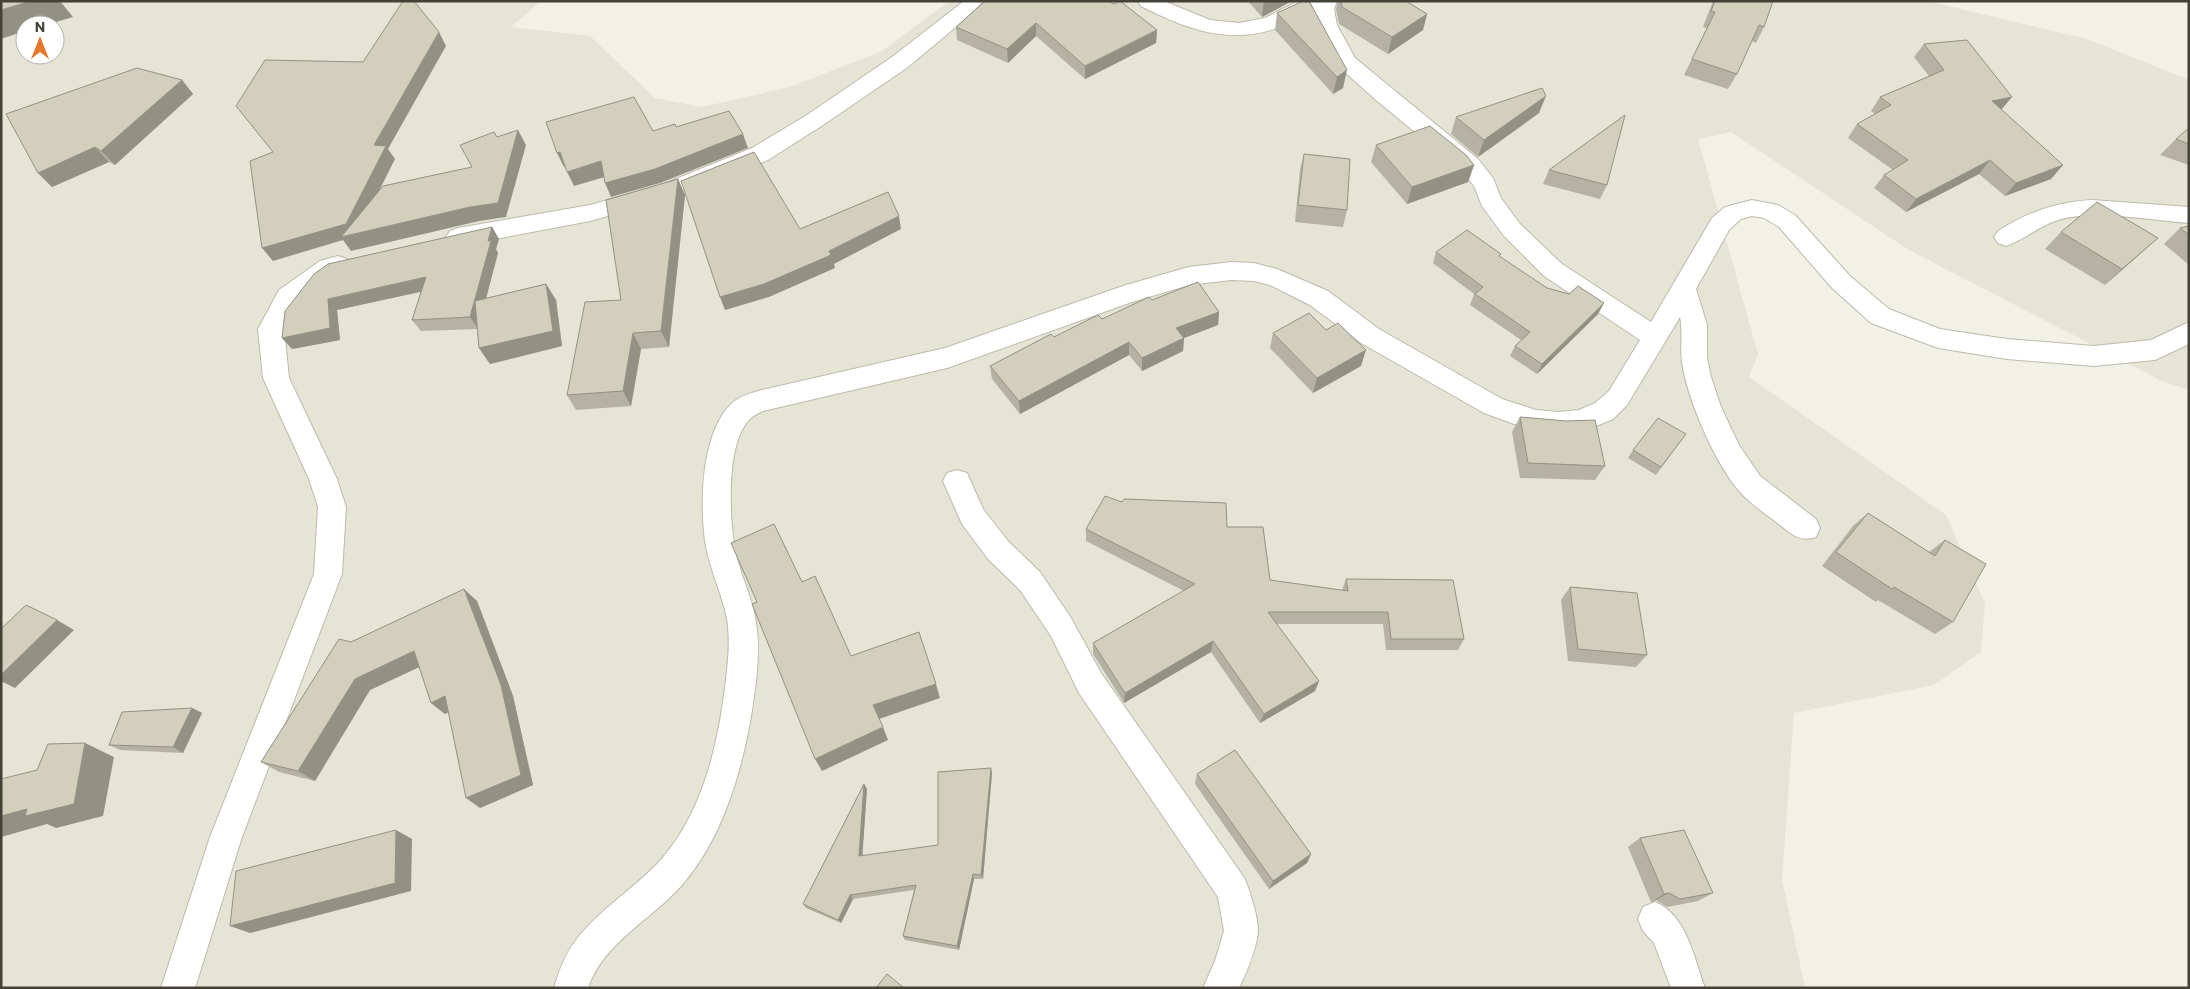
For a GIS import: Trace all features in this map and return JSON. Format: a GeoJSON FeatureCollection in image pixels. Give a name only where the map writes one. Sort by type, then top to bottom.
{"type":"FeatureCollection","features":[{"type":"Feature","properties":{"kind":"street"},"geometry":{"type":"LineString","coordinates":[[430,244],[479,232],[590,213],[668,191],[760,154],[815,120],[900,62],[977,1]]}},
{"type":"Feature","properties":{"kind":"street"},"geometry":{"type":"LineString","coordinates":[[1148,1],[1170,13],[1221,30],[1246,30],[1273,22],[1312,1]]}},
{"type":"Feature","properties":{"kind":"street"},"geometry":{"type":"LineString","coordinates":[[1327,1],[1324,9],[1327,25],[1347,62],[1384,95],[1470,165],[1485,184],[1490,200],[1512,230],[1553,270],[1655,337]]}},
{"type":"Feature","properties":{"kind":"street"},"geometry":{"type":"LineString","coordinates":[[571,988],[585,954],[670,874],[694,841],[711,805],[727,758],[743,666],[742,624],[722,555],[717,518],[718,481],[727,430],[739,412],[758,402],[947,358],[1126,294],[1189,276],[1231,271],[1254,272],[1277,278],[1319,298],[1370,336],[1493,406],[1536,421],[1560,423],[1582,421],[1604,411],[1618,398],[1684,289],[1720,224],[1733,213],[1752,208],[1770,211],[1787,221],[1840,282],[1880,316],[1938,338],[2007,349],[2094,356],[2155,350],[2189,332]]}},
{"type":"Feature","properties":{"kind":"street"},"geometry":{"type":"LineString","coordinates":[[2006,237],[2026,224],[2060,211],[2097,209],[2189,215]]}},
{"type":"Feature","properties":{"kind":"street"},"geometry":{"type":"LineString","coordinates":[[178,988],[226,837],[328,574],[332,507],[323,479],[276,378],[271,329],[288,297],[329,267],[360,259]]}},
{"type":"Feature","properties":{"kind":"street"},"geometry":{"type":"LineString","coordinates":[[1684,289],[1691,310],[1695,336],[1694,362],[1720,434],[1744,477],[1763,496],[1806,528]]}},
{"type":"Feature","properties":{"kind":"street"},"geometry":{"type":"LineString","coordinates":[[957,481],[972,516],[998,550],[1030,581],[1061,627],[1090,683],[1233,891],[1241,931],[1231,967],[1220,988]]}},
{"type":"Feature","properties":{"kind":"street"},"geometry":{"type":"LineString","coordinates":[[1655,919],[1667,932],[1688,988]]}},
{"type":"Feature","properties":{"kind":"shaded area"},"geometry":{"type":"Polygon","coordinates":[[[1,1],[541,1],[511,27],[590,36],[655,98],[702,107],[790,87],[882,51],[949,1],[1927,1],[2087,39],[2189,80],[2189,390],[2162,381],[1909,250],[1731,132],[1698,139],[1758,354],[1749,377],[1946,515],[1985,603],[1981,652],[1934,685],[1794,713],[1782,879],[1805,988],[1,988],[1,1]]]}},
{"type":"Feature","properties":{"kind":"building"},"geometry":{"type":"Polygon","coordinates":[[[1,1],[31,1],[1,10],[1,1]]]}},
{"type":"Feature","properties":{"kind":"building"},"geometry":{"type":"Polygon","coordinates":[[[403,1],[414,1],[439,32],[374,145],[386,146],[346,224],[262,248],[250,161],[273,152],[236,106],[265,60],[363,62],[403,1]]]}},
{"type":"Feature","properties":{"kind":"building"},"geometry":{"type":"Polygon","coordinates":[[[985,1],[1108,1],[1114,4],[1120,1],[1157,30],[1085,66],[1036,23],[1007,49],[956,27],[985,1]]]}},
{"type":"Feature","properties":{"kind":"building"},"geometry":{"type":"Polygon","coordinates":[[[1303,1],[1309,1],[1347,70],[1337,77],[1277,13],[1303,1]]]}},
{"type":"Feature","properties":{"kind":"building"},"geometry":{"type":"Polygon","coordinates":[[[1341,1],[1406,1],[1427,14],[1392,37],[1342,7],[1341,1]]]}},
{"type":"Feature","properties":{"kind":"building"},"geometry":{"type":"Polygon","coordinates":[[[1715,1],[1773,1],[1764,27],[1759,25],[1737,74],[1692,59],[1715,12],[1711,11],[1715,1]]]}},
{"type":"Feature","properties":{"kind":"building"},"geometry":{"type":"Polygon","coordinates":[[[1967,40],[2012,97],[1992,101],[2063,165],[2016,183],[1990,160],[1916,199],[1884,175],[1908,160],[1857,124],[1891,105],[1880,97],[1944,70],[1924,44],[1967,40]]]}},
{"type":"Feature","properties":{"kind":"building"},"geometry":{"type":"Polygon","coordinates":[[[137,68],[182,80],[101,151],[95,147],[38,173],[6,114],[137,68]]]}},
{"type":"Feature","properties":{"kind":"building"},"geometry":{"type":"Polygon","coordinates":[[[1542,88],[1546,96],[1484,140],[1456,117],[1542,88]]]}},
{"type":"Feature","properties":{"kind":"building"},"geometry":{"type":"Polygon","coordinates":[[[634,97],[653,131],[675,124],[676,127],[729,111],[743,134],[655,169],[605,183],[601,161],[567,172],[560,152],[557,153],[546,122],[634,97]]]}},
{"type":"Feature","properties":{"kind":"building"},"geometry":{"type":"Polygon","coordinates":[[[1625,115],[1607,185],[1549,170],[1625,115]]]}},
{"type":"Feature","properties":{"kind":"building"},"geometry":{"type":"Polygon","coordinates":[[[1430,126],[1466,155],[1474,165],[1412,187],[1376,145],[1430,126]]]}},
{"type":"Feature","properties":{"kind":"building"},"geometry":{"type":"Polygon","coordinates":[[[2189,128],[2189,144],[2176,139],[2189,128]]]}},
{"type":"Feature","properties":{"kind":"building"},"geometry":{"type":"Polygon","coordinates":[[[518,130],[498,203],[470,207],[341,237],[383,186],[472,167],[460,145],[494,132],[497,137],[518,130]]]}},
{"type":"Feature","properties":{"kind":"building"},"geometry":{"type":"Polygon","coordinates":[[[754,152],[800,229],[888,192],[899,216],[829,251],[831,255],[764,284],[720,297],[681,181],[754,152]]]}},
{"type":"Feature","properties":{"kind":"building"},"geometry":{"type":"Polygon","coordinates":[[[1304,154],[1350,159],[1347,210],[1298,205],[1304,154]]]}},
{"type":"Feature","properties":{"kind":"building"},"geometry":{"type":"Polygon","coordinates":[[[678,179],[661,331],[633,333],[623,391],[567,395],[585,302],[621,300],[606,200],[678,179]]]}},
{"type":"Feature","properties":{"kind":"building"},"geometry":{"type":"Polygon","coordinates":[[[2097,202],[2158,238],[2122,269],[2061,232],[2097,202]]]}},
{"type":"Feature","properties":{"kind":"building"},"geometry":{"type":"Polygon","coordinates":[[[2189,226],[2189,235],[2180,228],[2189,226]]]}},
{"type":"Feature","properties":{"kind":"building"},"geometry":{"type":"Polygon","coordinates":[[[492,227],[488,241],[491,241],[470,317],[412,320],[426,277],[328,299],[330,328],[282,338],[285,311],[314,274],[328,264],[492,227]]]}},
{"type":"Feature","properties":{"kind":"building"},"geometry":{"type":"Polygon","coordinates":[[[1467,230],[1501,254],[1499,256],[1547,288],[1569,294],[1578,286],[1604,303],[1542,364],[1515,346],[1530,332],[1475,294],[1483,287],[1436,252],[1467,230]]]}},
{"type":"Feature","properties":{"kind":"building"},"geometry":{"type":"Polygon","coordinates":[[[1198,282],[1219,312],[1176,328],[1184,338],[1142,358],[1129,342],[1019,401],[990,366],[1051,334],[1054,337],[1098,315],[1102,319],[1149,297],[1152,300],[1198,282]]]}},
{"type":"Feature","properties":{"kind":"building"},"geometry":{"type":"Polygon","coordinates":[[[546,284],[553,331],[479,348],[475,301],[546,284]]]}},
{"type":"Feature","properties":{"kind":"building"},"geometry":{"type":"Polygon","coordinates":[[[1309,313],[1326,330],[1338,323],[1366,350],[1317,378],[1273,333],[1309,313]]]}},
{"type":"Feature","properties":{"kind":"building"},"geometry":{"type":"Polygon","coordinates":[[[1520,417],[1567,421],[1595,420],[1605,466],[1528,463],[1520,417]]]}},
{"type":"Feature","properties":{"kind":"building"},"geometry":{"type":"Polygon","coordinates":[[[1658,418],[1686,434],[1661,467],[1633,450],[1658,418]]]}},
{"type":"Feature","properties":{"kind":"building"},"geometry":{"type":"Polygon","coordinates":[[[1105,496],[1122,502],[1124,499],[1226,503],[1227,527],[1263,527],[1270,580],[1348,591],[1346,579],[1453,580],[1464,639],[1391,639],[1388,612],[1268,612],[1319,681],[1264,714],[1213,641],[1125,693],[1093,643],[1195,584],[1086,529],[1105,496]]]}},
{"type":"Feature","properties":{"kind":"building"},"geometry":{"type":"Polygon","coordinates":[[[1868,513],[1935,556],[1945,540],[1986,564],[1953,622],[1894,587],[1892,589],[1836,552],[1868,513]]]}},
{"type":"Feature","properties":{"kind":"building"},"geometry":{"type":"Polygon","coordinates":[[[774,524],[802,582],[815,576],[851,656],[919,632],[936,684],[873,705],[883,727],[815,759],[752,604],[757,602],[731,543],[774,524]]]}},
{"type":"Feature","properties":{"kind":"building"},"geometry":{"type":"Polygon","coordinates":[[[1570,587],[1637,593],[1647,655],[1578,649],[1570,587]]]}},
{"type":"Feature","properties":{"kind":"building"},"geometry":{"type":"Polygon","coordinates":[[[464,589],[501,685],[521,775],[466,798],[445,696],[431,703],[414,651],[355,679],[298,771],[261,762],[339,639],[351,642],[464,589]]]}},
{"type":"Feature","properties":{"kind":"building"},"geometry":{"type":"Polygon","coordinates":[[[26,605],[57,620],[1,675],[1,629],[26,605]]]}},
{"type":"Feature","properties":{"kind":"building"},"geometry":{"type":"Polygon","coordinates":[[[192,708],[173,747],[109,745],[122,712],[192,708]]]}},
{"type":"Feature","properties":{"kind":"building"},"geometry":{"type":"Polygon","coordinates":[[[85,743],[74,804],[25,816],[27,809],[1,816],[1,779],[37,770],[48,744],[85,743]]]}},
{"type":"Feature","properties":{"kind":"building"},"geometry":{"type":"Polygon","coordinates":[[[1235,750],[1311,854],[1273,881],[1197,774],[1235,750]]]}},
{"type":"Feature","properties":{"kind":"building"},"geometry":{"type":"Polygon","coordinates":[[[991,768],[981,875],[973,874],[957,946],[903,936],[916,885],[850,895],[838,920],[803,904],[864,784],[859,856],[938,845],[938,772],[991,768]]]}},
{"type":"Feature","properties":{"kind":"building"},"geometry":{"type":"Polygon","coordinates":[[[396,830],[395,883],[230,926],[236,871],[396,830]]]}},
{"type":"Feature","properties":{"kind":"building"},"geometry":{"type":"Polygon","coordinates":[[[1684,830],[1713,893],[1680,899],[1669,893],[1664,894],[1640,838],[1684,830]]]}},
{"type":"Feature","properties":{"kind":"building"},"geometry":{"type":"Polygon","coordinates":[[[887,974],[904,988],[876,988],[887,974]]]}}]}
